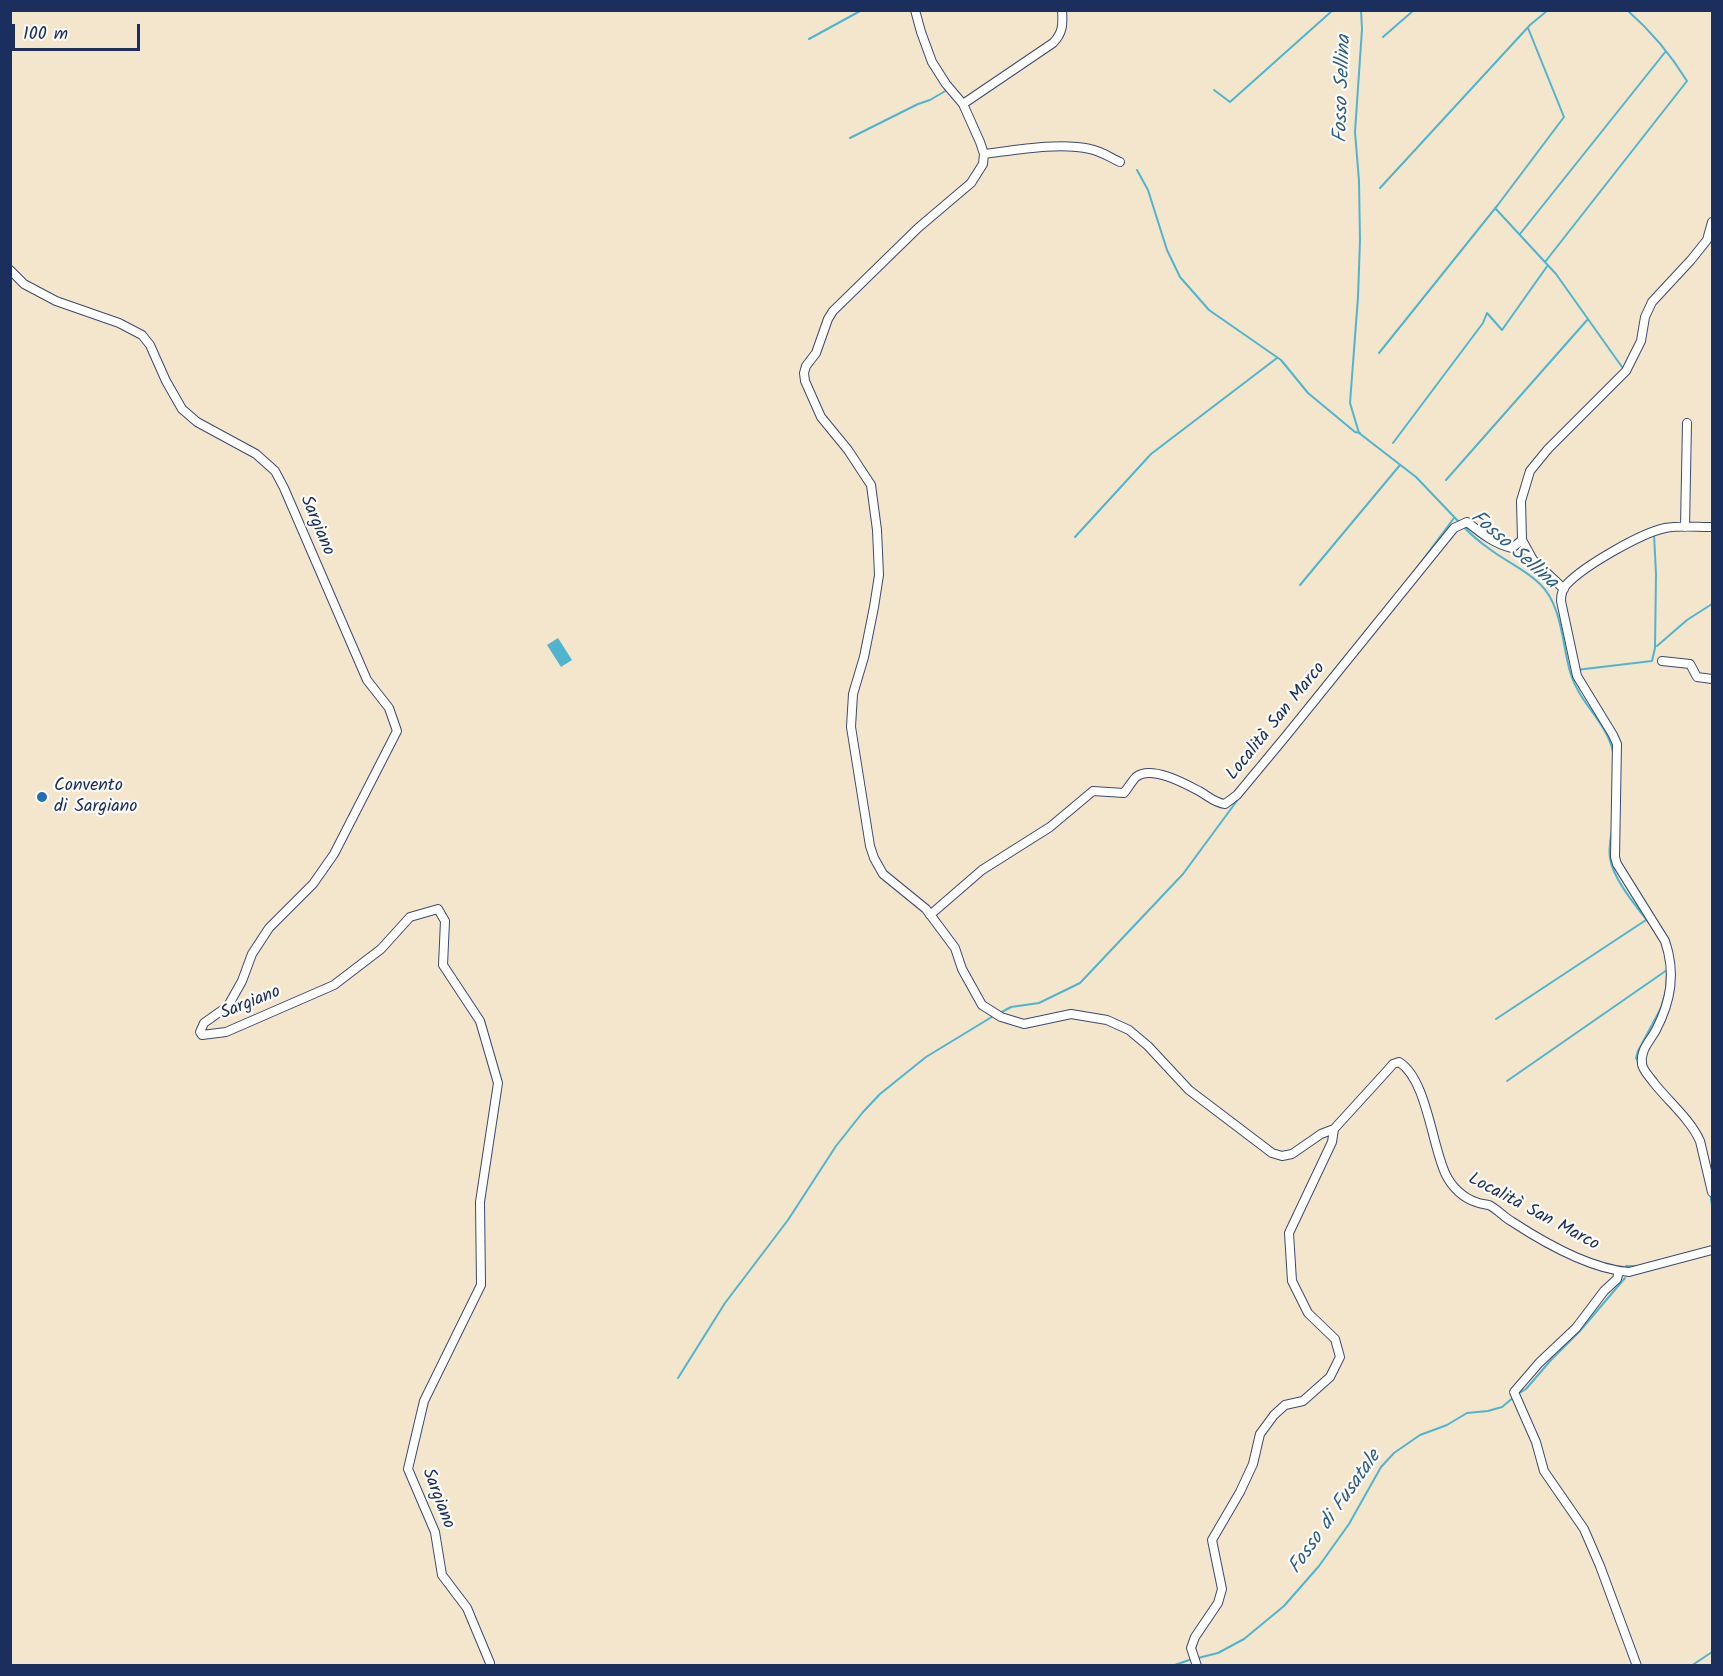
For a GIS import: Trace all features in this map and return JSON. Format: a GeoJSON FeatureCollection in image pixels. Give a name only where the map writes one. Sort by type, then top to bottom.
{"type":"FeatureCollection","features":[{"type":"Feature","properties":{"kind":"street"},"geometry":{"type":"LineString","coordinates":[[915,10],[932,62],[946,84],[963,104],[984,154],[983,164],[971,183],[918,228],[833,311],[804,373],[807,389],[821,417],[848,450],[871,485],[877,530],[879,575],[864,657],[853,694],[851,727],[870,846],[883,874],[930,915]]}},
{"type":"Feature","properties":{"kind":"street"},"geometry":{"type":"LineString","coordinates":[[963,104],[1053,44],[1059,38],[1062,30],[1062,10]]}},
{"type":"Feature","properties":{"kind":"street"},"geometry":{"type":"LineString","coordinates":[[984,154],[1027,148],[1077,146],[1093,149],[1120,162]]}},
{"type":"Feature","properties":{"kind":"street"},"geometry":{"type":"LineString","coordinates":[[1564,589],[1533,561],[1522,540],[1521,501],[1530,471],[1548,449],[1626,371],[1641,341],[1645,317],[1652,302],[1707,240],[1713,222]]}},
{"type":"Feature","properties":{"kind":"street","name":"Sargiano"},"geometry":{"type":"LineString","coordinates":[[10,270],[24,284],[56,301],[119,323],[142,336],[150,345],[182,409],[197,422],[256,454],[275,471],[367,680],[389,708],[397,732],[334,854],[313,884],[269,928],[252,954],[242,981],[228,1006],[204,1023],[200,1032],[202,1035],[226,1032],[334,985],[381,949],[410,916],[438,909],[445,921],[443,965],[480,1021],[498,1083],[480,1202],[481,1285],[424,1401],[408,1468],[435,1532],[442,1575],[467,1608],[490,1665]]}},
{"type":"Feature","properties":{"kind":"street"},"geometry":{"type":"LineString","coordinates":[[1685,527],[1687,423]]}},
{"type":"Feature","properties":{"kind":"street","name":"Località San Marco"},"geometry":{"type":"LineString","coordinates":[[1522,540],[1512,548],[1491,540],[1467,522],[1454,528],[1237,795],[1225,804],[1218,803],[1197,790],[1151,772],[1137,777],[1124,793],[1093,791],[1050,827],[982,870],[930,915],[955,948],[962,969],[982,1005],[1001,1017],[1024,1024],[1071,1014],[1107,1020],[1129,1030],[1148,1046],[1189,1090],[1272,1153],[1282,1156],[1292,1154],[1321,1134],[1334,1129],[1393,1064],[1399,1062],[1406,1066],[1417,1085],[1445,1175],[1457,1191],[1474,1202],[1490,1205],[1511,1221],[1575,1257],[1620,1271],[1629,1272],[1713,1250]]}},
{"type":"Feature","properties":{"kind":"street"},"geometry":{"type":"LineString","coordinates":[[1713,527],[1672,527],[1648,534],[1593,563],[1567,584],[1561,601],[1577,676],[1617,744],[1615,857],[1617,864],[1665,941],[1669,954],[1671,993],[1656,1030],[1645,1048],[1642,1062],[1647,1074],[1697,1134],[1713,1192]]}},
{"type":"Feature","properties":{"kind":"street"},"geometry":{"type":"LineString","coordinates":[[1662,661],[1690,664],[1697,677],[1713,679]]}},
{"type":"Feature","properties":{"kind":"street"},"geometry":{"type":"LineString","coordinates":[[1197,1665],[1191,1648],[1195,1637],[1218,1603],[1221,1589],[1212,1540],[1240,1492],[1252,1464],[1260,1434],[1274,1415],[1285,1405],[1303,1401],[1330,1377],[1341,1357],[1335,1339],[1308,1313],[1292,1281],[1289,1233],[1332,1142],[1334,1129]]}},
{"type":"Feature","properties":{"kind":"street"},"geometry":{"type":"LineString","coordinates":[[1620,1271],[1617,1279],[1604,1291],[1575,1328],[1539,1363],[1515,1396],[1536,1442],[1545,1471],[1584,1529],[1637,1665]]}},
{"type":"Feature","properties":{"kind":"water"},"geometry":{"type":"Polygon","coordinates":[[[558,638],[572,660],[561,667],[547,645],[558,638]]]}},
{"type":"Feature","properties":{"kind":"waterway"},"geometry":{"type":"LineString","coordinates":[[809,39],[862,10]]}},
{"type":"Feature","properties":{"kind":"waterway"},"geometry":{"type":"LineString","coordinates":[[1214,90],[1230,102],[1333,10]]}},
{"type":"Feature","properties":{"kind":"waterway","name":"Fosso Sellina"},"geometry":{"type":"LineString","coordinates":[[1361,10],[1362,29],[1355,132],[1360,240],[1350,403],[1359,433],[1416,477],[1459,522]]}},
{"type":"Feature","properties":{"kind":"waterway"},"geometry":{"type":"LineString","coordinates":[[1383,37],[1414,10]]}},
{"type":"Feature","properties":{"kind":"waterway"},"geometry":{"type":"LineString","coordinates":[[1380,188],[1530,25],[1548,10]]}},
{"type":"Feature","properties":{"kind":"waterway"},"geometry":{"type":"LineString","coordinates":[[1545,262],[1687,81],[1660,44],[1627,10]]}},
{"type":"Feature","properties":{"kind":"waterway"},"geometry":{"type":"LineString","coordinates":[[1379,353],[1497,206],[1564,117],[1528,28]]}},
{"type":"Feature","properties":{"kind":"waterway"},"geometry":{"type":"LineString","coordinates":[[1520,234],[1666,51]]}},
{"type":"Feature","properties":{"kind":"waterway"},"geometry":{"type":"LineString","coordinates":[[850,138],[947,90]]}},
{"type":"Feature","properties":{"kind":"waterway"},"geometry":{"type":"LineString","coordinates":[[1137,170],[1148,190],[1167,250],[1180,277],[1209,310],[1281,360],[1308,393],[1355,432],[1360,433]]}},
{"type":"Feature","properties":{"kind":"waterway"},"geometry":{"type":"LineString","coordinates":[[1495,208],[1556,274],[1622,367]]}},
{"type":"Feature","properties":{"kind":"waterway"},"geometry":{"type":"LineString","coordinates":[[1393,443],[1483,323],[1487,313],[1502,330],[1548,265]]}},
{"type":"Feature","properties":{"kind":"waterway"},"geometry":{"type":"LineString","coordinates":[[1446,480],[1588,319]]}},
{"type":"Feature","properties":{"kind":"waterway"},"geometry":{"type":"LineString","coordinates":[[1075,537],[1151,454],[1277,358]]}},
{"type":"Feature","properties":{"kind":"waterway"},"geometry":{"type":"LineString","coordinates":[[1300,585],[1400,465]]}},
{"type":"Feature","properties":{"kind":"waterway"},"geometry":{"type":"LineString","coordinates":[[1413,573],[1454,518]]}},
{"type":"Feature","properties":{"kind":"waterway","name":"Fosso Sellina"},"geometry":{"type":"LineString","coordinates":[[1463,526],[1487,547],[1535,579],[1548,593],[1558,615],[1568,664],[1575,685],[1605,732],[1613,752]]}},
{"type":"Feature","properties":{"kind":"waterway"},"geometry":{"type":"LineString","coordinates":[[1576,670],[1652,661],[1655,648],[1654,534]]}},
{"type":"Feature","properties":{"kind":"waterway"},"geometry":{"type":"LineString","coordinates":[[1657,646],[1687,620],[1712,604]]}},
{"type":"Feature","properties":{"kind":"waterway"},"geometry":{"type":"LineString","coordinates":[[1307,704],[1375,620]]}},
{"type":"Feature","properties":{"kind":"waterway"},"geometry":{"type":"LineString","coordinates":[[1000,1013],[1011,1007],[1039,1003],[1080,983],[1183,874],[1239,798]]}},
{"type":"Feature","properties":{"kind":"waterway","name":"Fosso Sellina"},"geometry":{"type":"LineString","coordinates":[[1612,829],[1609,851],[1612,866],[1626,892],[1649,923]]}},
{"type":"Feature","properties":{"kind":"waterway"},"geometry":{"type":"LineString","coordinates":[[1496,1019],[1646,920]]}},
{"type":"Feature","properties":{"kind":"waterway"},"geometry":{"type":"LineString","coordinates":[[1507,1081],[1667,970]]}},
{"type":"Feature","properties":{"kind":"waterway","name":"Fosso Sellina"},"geometry":{"type":"LineString","coordinates":[[1639,1063],[1636,1058],[1638,1051],[1661,1008],[1666,990],[1667,971]]}},
{"type":"Feature","properties":{"kind":"waterway"},"geometry":{"type":"LineString","coordinates":[[678,1378],[725,1303],[788,1220],[836,1146],[863,1112],[880,1094],[926,1057],[995,1015]]}},
{"type":"Feature","properties":{"kind":"waterway","name":"Fosso Sellina"},"geometry":{"type":"LineString","coordinates":[[1710,1193],[1712,1205]]}},
{"type":"Feature","properties":{"kind":"waterway","name":"Fosso di Fusatale"},"geometry":{"type":"LineString","coordinates":[[1626,1266],[1641,1266]]}},
{"type":"Feature","properties":{"kind":"waterway","name":"Fosso di Fusatale"},"geometry":{"type":"LineString","coordinates":[[1518,1394],[1526,1389],[1579,1332],[1625,1278]]}},
{"type":"Feature","properties":{"kind":"waterway","name":"Fosso di Fusatale"},"geometry":{"type":"LineString","coordinates":[[1198,1658],[1218,1653],[1244,1639],[1284,1606],[1319,1566],[1349,1524],[1381,1467],[1394,1453],[1420,1435],[1447,1425],[1467,1413],[1502,1407],[1514,1397]]}},
{"type":"Feature","properties":{"kind":"waterway"},"geometry":{"type":"LineString","coordinates":[[1691,1666],[1712,1652]]}},
{"type":"Feature","properties":{"kind":"waterway","name":"Fosso di Fusatale"},"geometry":{"type":"LineString","coordinates":[[1172,1666],[1192,1659]]}},
{"type":"Feature","properties":{"kind":"place","name":"Convento di Sargiano"},"geometry":{"type":"Point","coordinates":[42,797]}}]}
